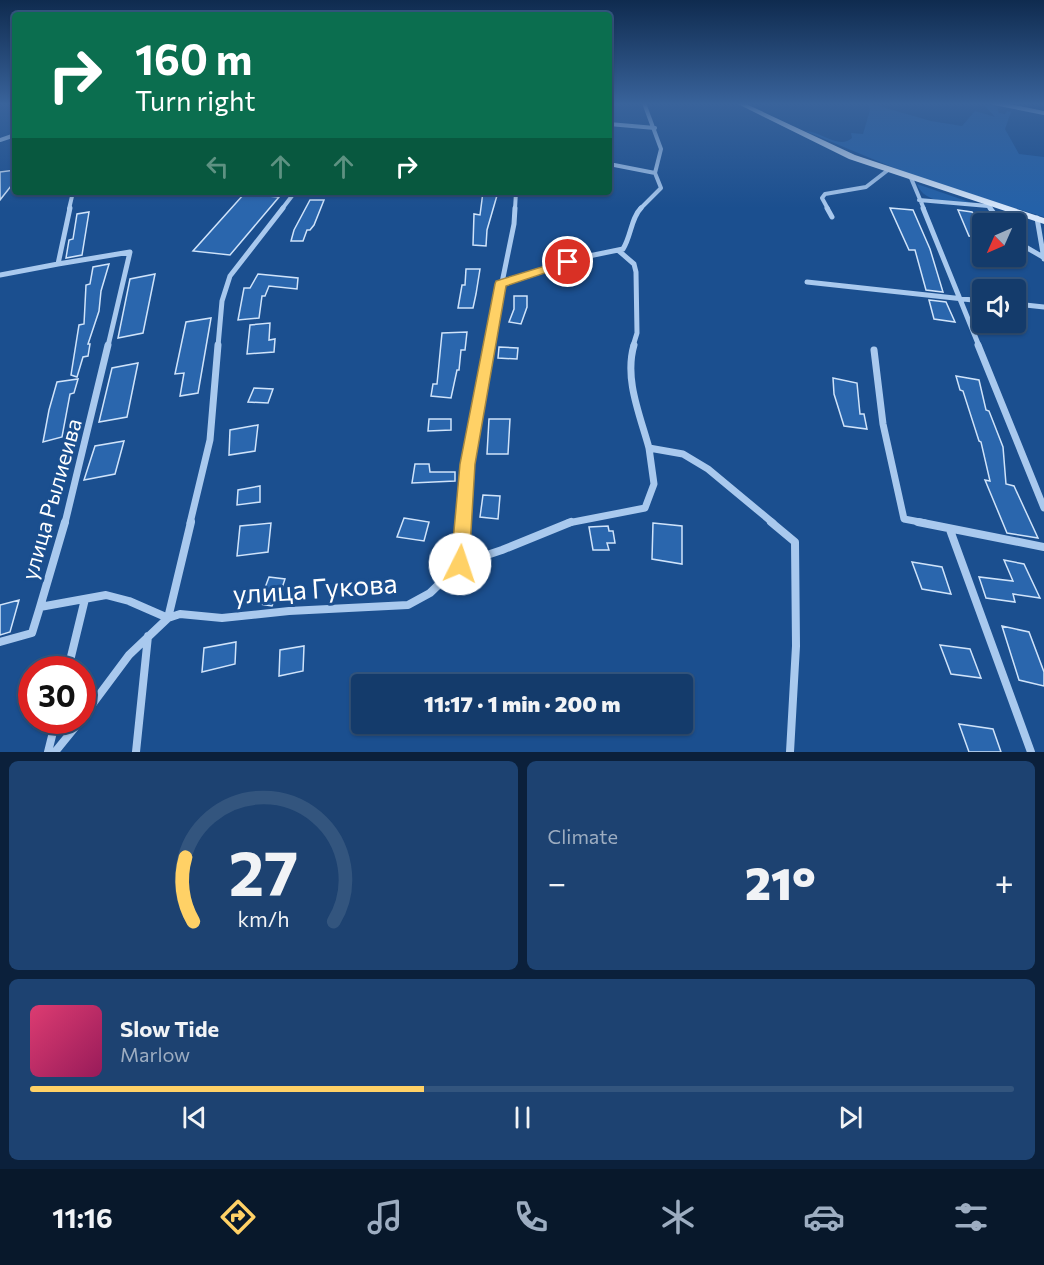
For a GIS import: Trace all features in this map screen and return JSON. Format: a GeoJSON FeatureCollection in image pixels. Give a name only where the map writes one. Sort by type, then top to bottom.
{"type":"FeatureCollection","features":[{"type":"Feature","properties":{"kind":"main road"},"geometry":{"type":"LineString","coordinates":[[812,138],[852,157],[888,170],[1040,220]]}},
{"type":"Feature","properties":{"kind":"street"},"geometry":{"type":"LineString","coordinates":[[501,284],[589,256],[623,249],[630,238],[636,212],[661,188],[655,173],[661,149],[658,138]]}},
{"type":"Feature","properties":{"kind":"street"},"geometry":{"type":"LineString","coordinates":[[612,165],[655,173]]}},
{"type":"Feature","properties":{"kind":"street"},"geometry":{"type":"LineString","coordinates":[[832,217],[822,198],[825,194],[865,189],[880,179],[888,170]]}},
{"type":"Feature","properties":{"kind":"street"},"geometry":{"type":"LineString","coordinates":[[911,178],[1044,508]]}},
{"type":"Feature","properties":{"kind":"street"},"geometry":{"type":"LineString","coordinates":[[0,275],[58,264],[72,195]]}},
{"type":"Feature","properties":{"kind":"street"},"geometry":{"type":"LineString","coordinates":[[96,700],[129,655],[168,618],[210,440],[222,301],[230,276],[293,195]]}},
{"type":"Feature","properties":{"kind":"street"},"geometry":{"type":"LineString","coordinates":[[516,195],[514,224],[468,464],[460,564],[573,522],[645,508],[654,484],[649,448],[630,375],[630,358],[637,333],[636,272],[634,264],[619,251]]}},
{"type":"Feature","properties":{"kind":"street"},"geometry":{"type":"LineString","coordinates":[[919,200],[987,204],[994,213]]}},
{"type":"Feature","properties":{"kind":"street"},"geometry":{"type":"LineString","coordinates":[[1040,220],[1043,258]]}},
{"type":"Feature","properties":{"kind":"street"},"geometry":{"type":"LineString","coordinates":[[1026,247],[1043,258]]}},
{"type":"Feature","properties":{"kind":"street","name":"улица Рылиеива"},"geometry":{"type":"LineString","coordinates":[[58,264],[130,252],[76,484],[40,607],[106,595],[168,618]]}},
{"type":"Feature","properties":{"kind":"street"},"geometry":{"type":"LineString","coordinates":[[807,282],[972,300]]}},
{"type":"Feature","properties":{"kind":"street"},"geometry":{"type":"LineString","coordinates":[[1026,305],[1044,307]]}},
{"type":"Feature","properties":{"kind":"street"},"geometry":{"type":"LineString","coordinates":[[874,350],[883,424],[904,519],[1044,547]]}},
{"type":"Feature","properties":{"kind":"street"},"geometry":{"type":"LineString","coordinates":[[649,448],[683,454],[692,459],[795,542],[796,646],[789,752]]}},
{"type":"Feature","properties":{"kind":"street"},"geometry":{"type":"LineString","coordinates":[[950,530],[1031,752]]}},
{"type":"Feature","properties":{"kind":"street","name":"улица Гукова"},"geometry":{"type":"LineString","coordinates":[[168,618],[180,614],[222,618],[289,611],[408,605],[430,593],[460,564]]}},
{"type":"Feature","properties":{"kind":"street"},"geometry":{"type":"LineString","coordinates":[[71,656],[85,599]]}},
{"type":"Feature","properties":{"kind":"street"},"geometry":{"type":"LineString","coordinates":[[0,642],[32,633],[40,607]]}},
{"type":"Feature","properties":{"kind":"street"},"geometry":{"type":"LineString","coordinates":[[136,752],[148,635]]}},
{"type":"Feature","properties":{"kind":"street"},"geometry":{"type":"LineString","coordinates":[[48,752],[52,734]]}},
{"type":"Feature","properties":{"kind":"street"},"geometry":{"type":"LineString","coordinates":[[55,752],[70,734]]}},
{"type":"Feature","properties":{"kind":"shaded area"},"geometry":{"type":"Polygon","coordinates":[[[822,138],[847,141],[852,138],[1010,138],[1019,154],[1044,157],[1044,217],[916,177],[822,138]]]}},
{"type":"Feature","properties":{"kind":"shaded area"},"geometry":{"type":"Polygon","coordinates":[[[917,184],[972,203],[933,199],[926,196],[917,184]]]}},
{"type":"Feature","properties":{"kind":"building"},"geometry":{"type":"Polygon","coordinates":[[[12,170],[12,185],[0,200],[0,172],[12,170]]]}},
{"type":"Feature","properties":{"kind":"building"},"geometry":{"type":"Polygon","coordinates":[[[243,195],[279,197],[230,255],[193,251],[243,195]]]}},
{"type":"Feature","properties":{"kind":"building"},"geometry":{"type":"Polygon","coordinates":[[[483,195],[497,195],[487,230],[486,246],[473,245],[474,214],[480,215],[483,195]]]}},
{"type":"Feature","properties":{"kind":"building"},"geometry":{"type":"Polygon","coordinates":[[[310,200],[324,200],[314,225],[307,230],[303,241],[291,241],[294,230],[310,200]]]}},
{"type":"Feature","properties":{"kind":"building"},"geometry":{"type":"Polygon","coordinates":[[[890,208],[913,210],[930,249],[943,292],[926,290],[915,250],[909,250],[890,208]]]}},
{"type":"Feature","properties":{"kind":"building"},"geometry":{"type":"Polygon","coordinates":[[[958,210],[973,213],[972,236],[969,236],[958,210]]]}},
{"type":"Feature","properties":{"kind":"building"},"geometry":{"type":"Polygon","coordinates":[[[89,212],[82,255],[66,258],[69,240],[73,239],[77,214],[89,212]]]}},
{"type":"Feature","properties":{"kind":"building"},"geometry":{"type":"Polygon","coordinates":[[[109,264],[101,291],[99,311],[88,344],[90,344],[88,356],[83,357],[77,377],[71,375],[79,325],[84,324],[86,285],[90,284],[93,267],[109,264]]]}},
{"type":"Feature","properties":{"kind":"building"},"geometry":{"type":"Polygon","coordinates":[[[466,269],[480,269],[476,294],[473,308],[458,308],[462,285],[465,285],[466,269]]]}},
{"type":"Feature","properties":{"kind":"building"},"geometry":{"type":"Polygon","coordinates":[[[155,274],[143,333],[118,338],[130,279],[155,274]]]}},
{"type":"Feature","properties":{"kind":"building"},"geometry":{"type":"Polygon","coordinates":[[[258,274],[298,278],[297,289],[269,286],[265,296],[262,296],[259,318],[238,320],[244,288],[250,288],[258,274]]]}},
{"type":"Feature","properties":{"kind":"building"},"geometry":{"type":"Polygon","coordinates":[[[514,296],[527,296],[527,307],[521,324],[509,322],[514,309],[514,296]]]}},
{"type":"Feature","properties":{"kind":"building"},"geometry":{"type":"Polygon","coordinates":[[[929,300],[946,302],[955,322],[934,319],[929,300]]]}},
{"type":"Feature","properties":{"kind":"building"},"geometry":{"type":"Polygon","coordinates":[[[211,318],[198,393],[180,396],[184,373],[175,374],[186,322],[211,318]]]}},
{"type":"Feature","properties":{"kind":"building"},"geometry":{"type":"Polygon","coordinates":[[[270,323],[269,340],[275,339],[274,352],[247,354],[250,325],[270,323]]]}},
{"type":"Feature","properties":{"kind":"building"},"geometry":{"type":"Polygon","coordinates":[[[467,332],[465,350],[461,350],[459,370],[457,370],[451,398],[431,396],[433,384],[437,384],[442,333],[467,332]]]}},
{"type":"Feature","properties":{"kind":"building"},"geometry":{"type":"Polygon","coordinates":[[[499,347],[518,348],[517,359],[498,358],[499,347]]]}},
{"type":"Feature","properties":{"kind":"building"},"geometry":{"type":"Polygon","coordinates":[[[138,363],[127,417],[99,422],[112,368],[138,363]]]}},
{"type":"Feature","properties":{"kind":"building"},"geometry":{"type":"Polygon","coordinates":[[[956,376],[979,380],[986,410],[989,411],[1003,447],[1006,484],[1014,486],[1038,538],[1007,533],[985,480],[990,481],[981,442],[956,376]]]}},
{"type":"Feature","properties":{"kind":"building"},"geometry":{"type":"Polygon","coordinates":[[[833,378],[857,383],[860,414],[864,414],[867,429],[844,426],[834,394],[833,378]]]}},
{"type":"Feature","properties":{"kind":"building"},"geometry":{"type":"Polygon","coordinates":[[[78,379],[74,393],[70,394],[62,437],[43,442],[57,382],[78,379]]]}},
{"type":"Feature","properties":{"kind":"building"},"geometry":{"type":"Polygon","coordinates":[[[254,388],[273,389],[268,403],[248,402],[254,388]]]}},
{"type":"Feature","properties":{"kind":"building"},"geometry":{"type":"Polygon","coordinates":[[[429,419],[451,419],[451,430],[428,431],[429,419]]]}},
{"type":"Feature","properties":{"kind":"building"},"geometry":{"type":"Polygon","coordinates":[[[489,419],[510,419],[508,454],[487,454],[489,419]]]}},
{"type":"Feature","properties":{"kind":"building"},"geometry":{"type":"Polygon","coordinates":[[[258,425],[255,451],[229,455],[230,430],[258,425]]]}},
{"type":"Feature","properties":{"kind":"building"},"geometry":{"type":"Polygon","coordinates":[[[124,441],[115,474],[84,480],[95,446],[124,441]]]}},
{"type":"Feature","properties":{"kind":"building"},"geometry":{"type":"Polygon","coordinates":[[[415,464],[429,464],[430,472],[455,472],[455,481],[412,483],[415,464]]]}},
{"type":"Feature","properties":{"kind":"building"},"geometry":{"type":"Polygon","coordinates":[[[260,486],[260,502],[237,505],[238,490],[260,486]]]}},
{"type":"Feature","properties":{"kind":"building"},"geometry":{"type":"Polygon","coordinates":[[[483,495],[500,496],[498,519],[480,517],[483,495]]]}},
{"type":"Feature","properties":{"kind":"building"},"geometry":{"type":"Polygon","coordinates":[[[404,518],[429,522],[424,541],[397,537],[404,518]]]}},
{"type":"Feature","properties":{"kind":"building"},"geometry":{"type":"Polygon","coordinates":[[[271,523],[268,552],[237,556],[240,526],[271,523]]]}},
{"type":"Feature","properties":{"kind":"building"},"geometry":{"type":"Polygon","coordinates":[[[653,523],[682,526],[682,564],[652,559],[653,523]]]}},
{"type":"Feature","properties":{"kind":"building"},"geometry":{"type":"Polygon","coordinates":[[[608,526],[609,531],[613,531],[615,543],[607,543],[609,550],[593,550],[589,527],[608,526]]]}},
{"type":"Feature","properties":{"kind":"building"},"geometry":{"type":"Polygon","coordinates":[[[1004,560],[1024,564],[1040,598],[1013,594],[1015,602],[986,598],[979,577],[1013,581],[1004,560]]]}},
{"type":"Feature","properties":{"kind":"building"},"geometry":{"type":"Polygon","coordinates":[[[912,562],[942,567],[951,594],[922,589],[912,562]]]}},
{"type":"Feature","properties":{"kind":"building"},"geometry":{"type":"Polygon","coordinates":[[[269,577],[285,579],[279,597],[276,597],[272,606],[259,604],[269,577]]]}},
{"type":"Feature","properties":{"kind":"building"},"geometry":{"type":"Polygon","coordinates":[[[19,600],[10,632],[0,635],[0,605],[19,600]]]}},
{"type":"Feature","properties":{"kind":"building"},"geometry":{"type":"Polygon","coordinates":[[[1002,626],[1029,632],[1044,672],[1044,686],[1019,680],[1002,626]]]}},
{"type":"Feature","properties":{"kind":"building"},"geometry":{"type":"Polygon","coordinates":[[[236,642],[235,664],[202,672],[204,648],[236,642]]]}},
{"type":"Feature","properties":{"kind":"building"},"geometry":{"type":"Polygon","coordinates":[[[940,645],[970,649],[981,678],[951,674],[940,645]]]}},
{"type":"Feature","properties":{"kind":"building"},"geometry":{"type":"Polygon","coordinates":[[[304,646],[303,671],[279,676],[280,650],[304,646]]]}},
{"type":"Feature","properties":{"kind":"building"},"geometry":{"type":"Polygon","coordinates":[[[959,724],[993,729],[1001,752],[969,752],[959,724]]]}},
{"type":"Feature","properties":{"kind":"route"},"geometry":{"type":"LineString","coordinates":[[460,564],[468,464],[501,284],[568,262]]}}]}
